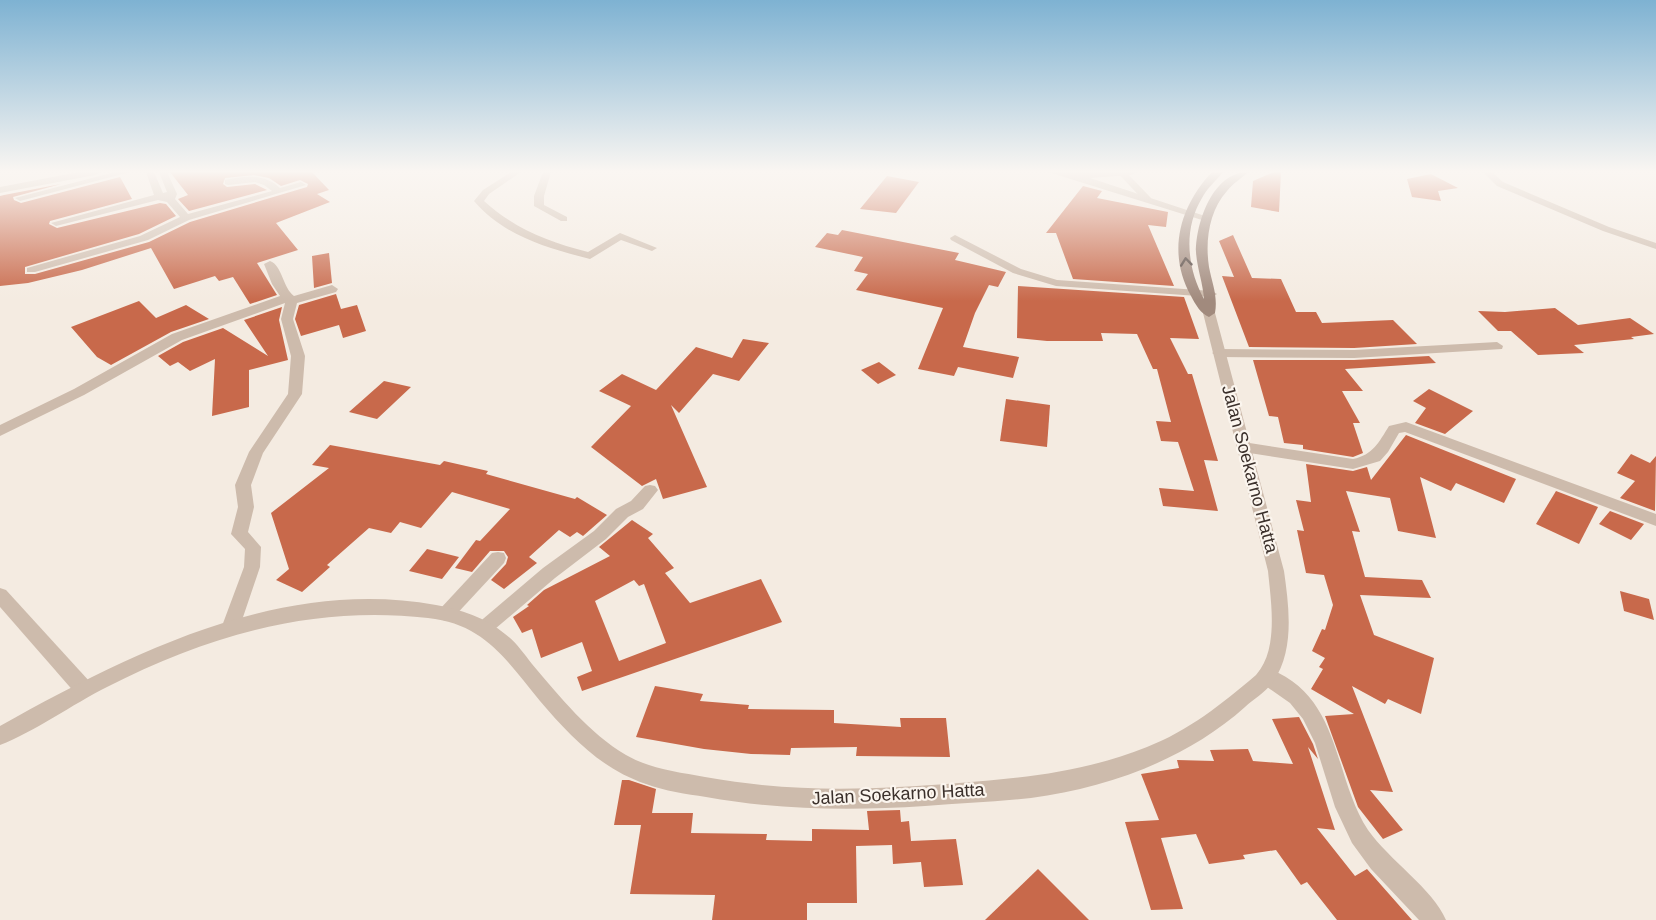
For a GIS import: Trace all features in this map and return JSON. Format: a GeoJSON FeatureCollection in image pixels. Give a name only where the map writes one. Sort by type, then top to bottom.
{"type":"FeatureCollection","features":[{"type":"Feature","properties":{"kind":"main road","name":"Jalan Soekarno Hatta"},"geometry":{"type":"LineString","coordinates":[[1190,215],[1185,251],[1189,281],[1198,302],[1209,314]]}},
{"type":"Feature","properties":{"kind":"main road","name":"Jalan Soekarno Hatta"},"geometry":{"type":"LineString","coordinates":[[1208,215],[1203,232],[1203,262],[1212,294],[1209,314]]}},
{"type":"Feature","properties":{"kind":"street"},"geometry":{"type":"LineString","coordinates":[[1198,215],[1206,218]]}},
{"type":"Feature","properties":{"kind":"street"},"geometry":{"type":"LineString","coordinates":[[231,626],[252,567],[253,547],[239,534],[246,507],[243,485],[256,452],[295,394],[298,356],[287,319],[290,299],[278,284],[270,264]]}},
{"type":"Feature","properties":{"kind":"street"},"geometry":{"type":"LineString","coordinates":[[0,431],[79,393],[177,337],[290,299],[332,289]]}},
{"type":"Feature","properties":{"kind":"street","name":"Jalan Soekarno Hatta"},"geometry":{"type":"LineString","coordinates":[[0,736],[83,688],[166,650],[231,626],[290,613],[341,608],[388,608],[446,614],[483,629],[501,641],[570,721],[613,758],[634,770],[657,778],[726,790],[818,800],[890,798],[1042,786],[1078,778],[1158,752],[1208,728],[1267,676],[1279,640],[1281,611],[1276,571],[1209,314]]}},
{"type":"Feature","properties":{"kind":"street"},"geometry":{"type":"LineString","coordinates":[[1219,353],[1354,354],[1497,346]]}},
{"type":"Feature","properties":{"kind":"street"},"geometry":{"type":"LineString","coordinates":[[1243,447],[1353,464],[1364,463],[1373,460],[1381,453],[1394,429],[1406,427],[1656,520]]}},
{"type":"Feature","properties":{"kind":"street"},"geometry":{"type":"LineString","coordinates":[[483,629],[549,573],[600,535],[617,518],[637,505],[650,490]]}},
{"type":"Feature","properties":{"kind":"street"},"geometry":{"type":"LineString","coordinates":[[446,614],[498,558]]}},
{"type":"Feature","properties":{"kind":"street"},"geometry":{"type":"LineString","coordinates":[[0,595],[83,688]]}},
{"type":"Feature","properties":{"kind":"street"},"geometry":{"type":"LineString","coordinates":[[1267,676],[1300,700],[1314,723],[1328,754],[1353,822],[1377,856],[1434,920]]}},
{"type":"Feature","properties":{"kind":"lane"},"geometry":{"type":"LineString","coordinates":[[56,223],[90,215]]}},
{"type":"Feature","properties":{"kind":"lane"},"geometry":{"type":"LineString","coordinates":[[183,215],[186,218]]}},
{"type":"Feature","properties":{"kind":"lane"},"geometry":{"type":"LineString","coordinates":[[32,270],[144,238],[197,215]]}},
{"type":"Feature","properties":{"kind":"lane"},"geometry":{"type":"LineString","coordinates":[[493,215],[536,242],[590,256],[620,236],[652,248]]}},
{"type":"Feature","properties":{"kind":"lane"},"geometry":{"type":"LineString","coordinates":[[556,215],[564,219]]}},
{"type":"Feature","properties":{"kind":"lane"},"geometry":{"type":"LineString","coordinates":[[1573,215],[1656,246]]}},
{"type":"Feature","properties":{"kind":"lane"},"geometry":{"type":"LineString","coordinates":[[955,238],[1017,271],[1038,279],[1072,286],[1212,294]]}},
{"type":"Feature","properties":{"kind":"building"},"geometry":{"type":"Polygon","coordinates":[[[0,215],[73,215],[50,221],[49,224],[57,228],[111,215],[176,216],[139,234],[25,267],[25,274],[35,274],[149,242],[190,222],[214,215],[297,215],[276,223],[298,250],[257,263],[277,295],[250,304],[233,277],[219,281],[215,276],[174,289],[151,248],[82,270],[28,283],[0,286],[0,215]]]}},
{"type":"Feature","properties":{"kind":"building"},"geometry":{"type":"Polygon","coordinates":[[[1060,215],[1168,215],[1166,227],[1148,225],[1174,286],[1073,279],[1056,233],[1046,233],[1060,215]]]}},
{"type":"Feature","properties":{"kind":"building"},"geometry":{"type":"Polygon","coordinates":[[[842,230],[959,253],[955,260],[1006,272],[998,287],[989,285],[975,313],[963,347],[1019,357],[1013,378],[958,367],[954,376],[918,369],[943,308],[856,290],[868,274],[854,271],[863,257],[815,247],[827,233],[838,235],[842,230]]]}},
{"type":"Feature","properties":{"kind":"building"},"geometry":{"type":"Polygon","coordinates":[[[1233,235],[1252,278],[1281,279],[1296,312],[1316,312],[1322,323],[1393,320],[1417,344],[1354,348],[1249,347],[1222,276],[1234,277],[1219,241],[1233,235]]]}},
{"type":"Feature","properties":{"kind":"building"},"geometry":{"type":"Polygon","coordinates":[[[329,253],[332,283],[314,288],[312,256],[329,253]]]}},
{"type":"Feature","properties":{"kind":"building"},"geometry":{"type":"Polygon","coordinates":[[[1018,286],[1184,297],[1199,339],[1170,338],[1188,374],[1192,374],[1218,461],[1204,460],[1218,511],[1163,506],[1159,488],[1194,491],[1178,442],[1161,441],[1156,421],[1171,422],[1157,369],[1153,369],[1137,334],[1101,333],[1103,341],[1047,341],[1017,338],[1018,286]]]}},
{"type":"Feature","properties":{"kind":"building"},"geometry":{"type":"Polygon","coordinates":[[[336,294],[341,309],[357,305],[366,331],[343,338],[339,325],[301,336],[295,319],[299,305],[336,294]]]}},
{"type":"Feature","properties":{"kind":"building"},"geometry":{"type":"Polygon","coordinates":[[[139,301],[156,318],[186,305],[209,319],[171,332],[111,365],[97,357],[71,327],[139,301]]]}},
{"type":"Feature","properties":{"kind":"building"},"geometry":{"type":"Polygon","coordinates":[[[282,307],[279,320],[288,360],[249,370],[249,407],[212,416],[215,359],[190,371],[178,362],[170,366],[158,356],[183,342],[223,328],[268,356],[244,320],[282,307]]]}},
{"type":"Feature","properties":{"kind":"building"},"geometry":{"type":"Polygon","coordinates":[[[1555,308],[1578,325],[1630,318],[1654,334],[1631,337],[1634,339],[1574,345],[1584,353],[1538,355],[1511,331],[1498,331],[1478,311],[1505,312],[1555,308]]]}},
{"type":"Feature","properties":{"kind":"building"},"geometry":{"type":"Polygon","coordinates":[[[743,339],[769,343],[739,381],[713,374],[679,413],[671,405],[707,487],[663,499],[656,479],[642,486],[591,447],[631,406],[599,391],[622,374],[656,390],[696,347],[732,358],[743,339]]]}},
{"type":"Feature","properties":{"kind":"building"},"geometry":{"type":"Polygon","coordinates":[[[1429,356],[1436,363],[1345,369],[1363,391],[1342,391],[1360,423],[1353,423],[1363,453],[1353,457],[1303,449],[1303,445],[1284,443],[1278,417],[1269,416],[1253,360],[1354,360],[1429,356]]]}},
{"type":"Feature","properties":{"kind":"building"},"geometry":{"type":"Polygon","coordinates":[[[879,362],[896,375],[878,384],[861,370],[879,362]]]}},
{"type":"Feature","properties":{"kind":"building"},"geometry":{"type":"Polygon","coordinates":[[[384,381],[411,387],[377,419],[349,412],[384,381]]]}},
{"type":"Feature","properties":{"kind":"building"},"geometry":{"type":"Polygon","coordinates":[[[1429,389],[1473,411],[1445,434],[1415,423],[1426,408],[1413,401],[1429,389]]]}},
{"type":"Feature","properties":{"kind":"building"},"geometry":{"type":"Polygon","coordinates":[[[1006,399],[1050,405],[1047,447],[1000,441],[1006,399]]]}},
{"type":"Feature","properties":{"kind":"building"},"geometry":{"type":"Polygon","coordinates":[[[1406,435],[1516,479],[1504,503],[1456,483],[1451,491],[1420,477],[1436,538],[1398,531],[1390,498],[1346,491],[1360,532],[1352,531],[1365,577],[1422,580],[1431,598],[1360,595],[1374,635],[1434,658],[1421,714],[1388,699],[1385,704],[1352,686],[1393,792],[1370,790],[1403,830],[1383,839],[1358,807],[1325,716],[1354,714],[1311,689],[1323,669],[1319,667],[1325,658],[1312,651],[1322,629],[1325,630],[1333,605],[1324,575],[1306,573],[1297,530],[1304,531],[1296,500],[1311,502],[1306,464],[1353,471],[1367,467],[1371,480],[1406,435]]]}},
{"type":"Feature","properties":{"kind":"building"},"geometry":{"type":"Polygon","coordinates":[[[330,445],[440,465],[444,461],[488,471],[486,474],[575,499],[577,497],[607,515],[583,536],[577,532],[570,537],[559,530],[529,557],[537,563],[504,589],[491,580],[506,564],[508,557],[504,551],[490,551],[472,572],[455,568],[476,540],[480,541],[510,509],[452,492],[421,528],[400,522],[391,533],[369,528],[327,565],[330,567],[302,592],[276,580],[289,569],[271,513],[329,468],[312,465],[330,445]]]}},
{"type":"Feature","properties":{"kind":"building"},"geometry":{"type":"Polygon","coordinates":[[[1631,454],[1650,463],[1656,456],[1655,511],[1620,498],[1635,481],[1617,473],[1631,454]]]}},
{"type":"Feature","properties":{"kind":"building"},"geometry":{"type":"Polygon","coordinates":[[[1556,491],[1598,507],[1579,544],[1536,524],[1556,491]]]}},
{"type":"Feature","properties":{"kind":"building"},"geometry":{"type":"Polygon","coordinates":[[[1610,511],[1644,524],[1631,540],[1599,524],[1610,511]]]}},
{"type":"Feature","properties":{"kind":"building"},"geometry":{"type":"Polygon","coordinates":[[[632,520],[653,534],[648,538],[674,568],[665,573],[690,603],[761,579],[782,622],[582,691],[577,677],[592,671],[582,642],[541,658],[532,629],[522,633],[513,617],[529,606],[527,605],[544,590],[610,556],[599,547],[632,520]],[[634,580],[595,601],[619,661],[666,643],[644,584],[639,586],[634,580]]]}},
{"type":"Feature","properties":{"kind":"building"},"geometry":{"type":"Polygon","coordinates":[[[427,549],[459,557],[442,579],[409,571],[427,549]]]}},
{"type":"Feature","properties":{"kind":"building"},"geometry":{"type":"Polygon","coordinates":[[[1620,591],[1649,599],[1654,620],[1624,611],[1620,591]]]}},
{"type":"Feature","properties":{"kind":"building"},"geometry":{"type":"Polygon","coordinates":[[[655,686],[703,694],[700,701],[749,705],[748,709],[834,710],[834,723],[901,727],[900,718],[946,718],[950,757],[856,756],[857,747],[791,748],[790,755],[751,754],[704,749],[636,737],[655,686]]]}},
{"type":"Feature","properties":{"kind":"building"},"geometry":{"type":"Polygon","coordinates":[[[1299,717],[1318,759],[1308,747],[1335,830],[1317,828],[1355,876],[1367,869],[1412,920],[1337,920],[1307,882],[1301,885],[1276,850],[1243,855],[1245,859],[1209,864],[1196,834],[1161,838],[1183,909],[1151,910],[1125,822],[1159,820],[1141,774],[1179,768],[1177,760],[1214,761],[1210,750],[1248,749],[1253,761],[1293,764],[1272,719],[1299,717]]]}},
{"type":"Feature","properties":{"kind":"building"},"geometry":{"type":"Polygon","coordinates":[[[622,780],[656,789],[652,813],[693,813],[691,833],[767,834],[766,840],[812,841],[812,829],[869,830],[867,811],[900,810],[901,822],[909,821],[911,841],[956,839],[963,885],[924,887],[921,862],[893,864],[892,845],[856,846],[857,903],[807,903],[807,920],[712,920],[715,895],[630,894],[641,825],[614,825],[622,780]]]}},
{"type":"Feature","properties":{"kind":"building"},"geometry":{"type":"Polygon","coordinates":[[[1038,869],[1089,920],[985,920],[1038,869]]]}}]}
